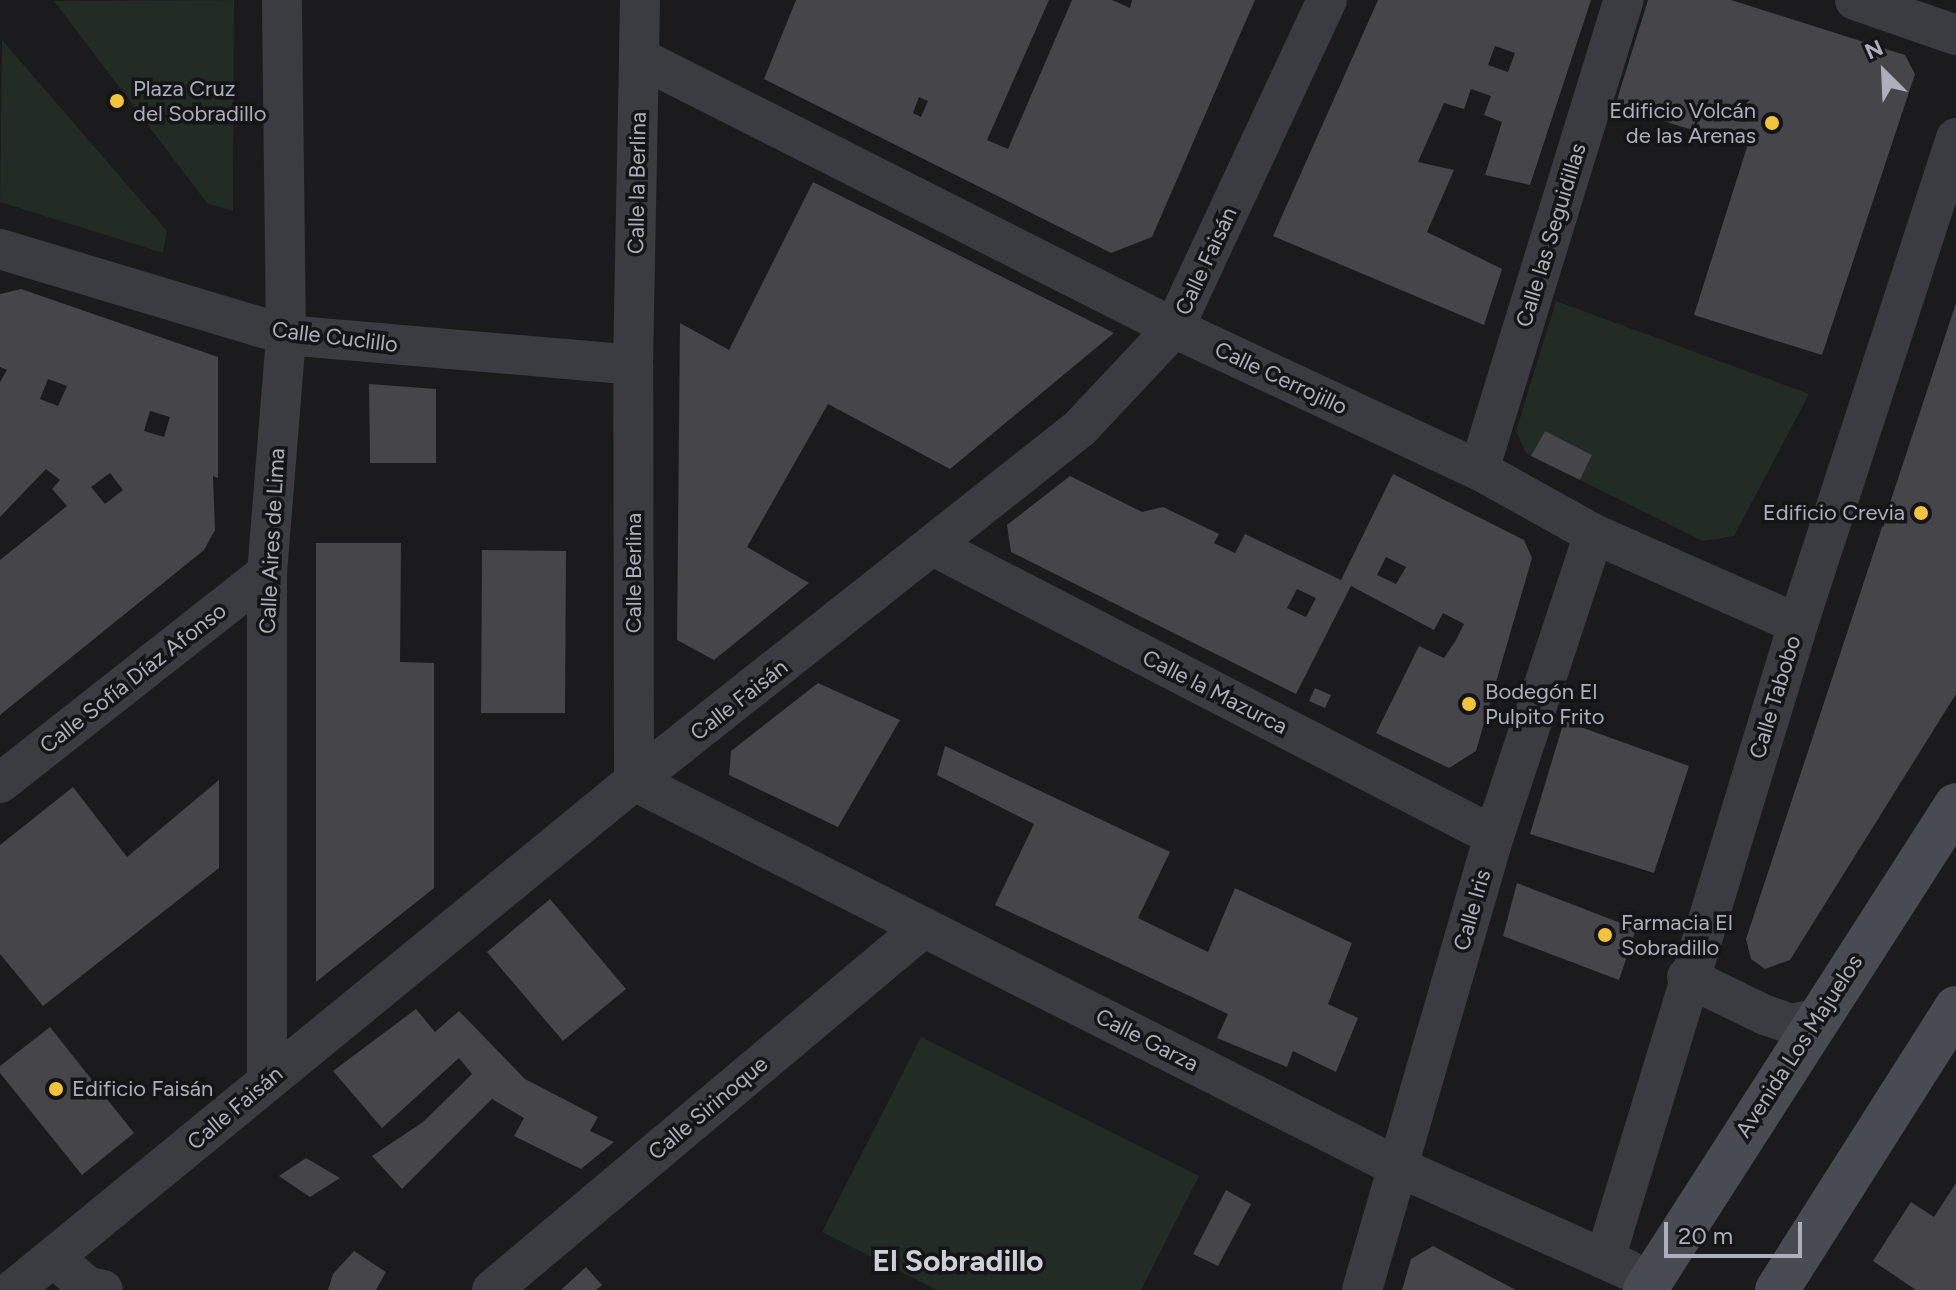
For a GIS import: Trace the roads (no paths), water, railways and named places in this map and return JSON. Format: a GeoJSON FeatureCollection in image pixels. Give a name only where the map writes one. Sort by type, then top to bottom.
{"type":"FeatureCollection","features":[{"type":"Feature","properties":{"kind":"street","name":"Calle Aires de Lima"},"geometry":{"type":"LineString","coordinates":[[267,1081],[267,573],[286,335],[282,0]]}},
{"type":"Feature","properties":{"kind":"street","name":"Calle la Berlina"},"geometry":{"type":"LineString","coordinates":[[633,365],[640,0]]}},
{"type":"Feature","properties":{"kind":"street","name":"Calle Faisán"},"geometry":{"type":"LineString","coordinates":[[13,1290],[634,781],[935,547],[1080,428],[1174,328],[1327,0]]}},
{"type":"Feature","properties":{"kind":"street","name":"Calle las Seguidillas"},"geometry":{"type":"LineString","coordinates":[[1479,470],[1624,0]]}},
{"type":"Feature","properties":{"kind":"street"},"geometry":{"type":"LineString","coordinates":[[1855,0],[1956,35]]}},
{"type":"Feature","properties":{"kind":"street","name":"Calle Cerrojillo"},"geometry":{"type":"LineString","coordinates":[[640,58],[1174,328],[1479,470],[1594,534],[1798,624]]}},
{"type":"Feature","properties":{"kind":"street","name":"Calle Tabobo"},"geometry":{"type":"LineString","coordinates":[[1605,1259],[1687,977],[1956,138]]}},
{"type":"Feature","properties":{"kind":"street","name":"Calle Cuclillo"},"geometry":{"type":"LineString","coordinates":[[1,251],[286,335],[633,365]]}},
{"type":"Feature","properties":{"kind":"street","name":"Calle Berlina"},"geometry":{"type":"LineString","coordinates":[[633,365],[634,781]]}},
{"type":"Feature","properties":{"kind":"street","name":"Calle Iris"},"geometry":{"type":"LineString","coordinates":[[1362,1290],[1494,836],[1594,534]]}},
{"type":"Feature","properties":{"kind":"street","name":"Calle la Mazurca"},"geometry":{"type":"LineString","coordinates":[[935,547],[1494,836]]}},
{"type":"Feature","properties":{"kind":"street","name":"Calle Sofía Díaz Afonso"},"geometry":{"type":"LineString","coordinates":[[0,783],[267,573]]}},
{"type":"Feature","properties":{"kind":"street","name":"Calle Garza"},"geometry":{"type":"LineString","coordinates":[[634,781],[1396,1166],[1605,1259],[1653,1287]]}},
{"type":"Feature","properties":{"kind":"street","name":"Avenida Los Majuelos"},"geometry":{"type":"LineString","coordinates":[[1653,1287],[1815,1019],[1951,824]]}},
{"type":"Feature","properties":{"kind":"street","name":"Calle Sirinoque"},"geometry":{"type":"LineString","coordinates":[[492,1290],[924,927]]}},
{"type":"Feature","properties":{"kind":"street"},"geometry":{"type":"LineString","coordinates":[[1687,977],[1765,1015],[1791,1024],[1815,1019]]}},
{"type":"Feature","properties":{"kind":"street"},"geometry":{"type":"LineString","coordinates":[[1777,1290],[1956,1008]]}},
{"type":"Feature","properties":{"kind":"street"},"geometry":{"type":"LineString","coordinates":[[54,1258],[88,1287],[103,1290]]}},
{"type":"Feature","properties":{"kind":"place","name":"Plaza Cruz del Sobradillo"},"geometry":{"type":"Point","coordinates":[117,101]}},
{"type":"Feature","properties":{"kind":"place","name":"Edificio Volcán de las Arenas"},"geometry":{"type":"Point","coordinates":[1772,123]}},
{"type":"Feature","properties":{"kind":"place","name":"Edificio Crevia"},"geometry":{"type":"Point","coordinates":[1921,513]}},
{"type":"Feature","properties":{"kind":"place","name":"Bodegón El Pulpito Frito"},"geometry":{"type":"Point","coordinates":[1469,704]}},
{"type":"Feature","properties":{"kind":"place","name":"Farmacia El Sobradillo"},"geometry":{"type":"Point","coordinates":[1605,935]}},
{"type":"Feature","properties":{"kind":"place","name":"Edificio Faisán"},"geometry":{"type":"Point","coordinates":[56,1089]}},
{"type":"Feature","properties":{"kind":"district","name":"El Sobradillo"},"geometry":{"type":"Point","coordinates":[958,1261]}}]}
